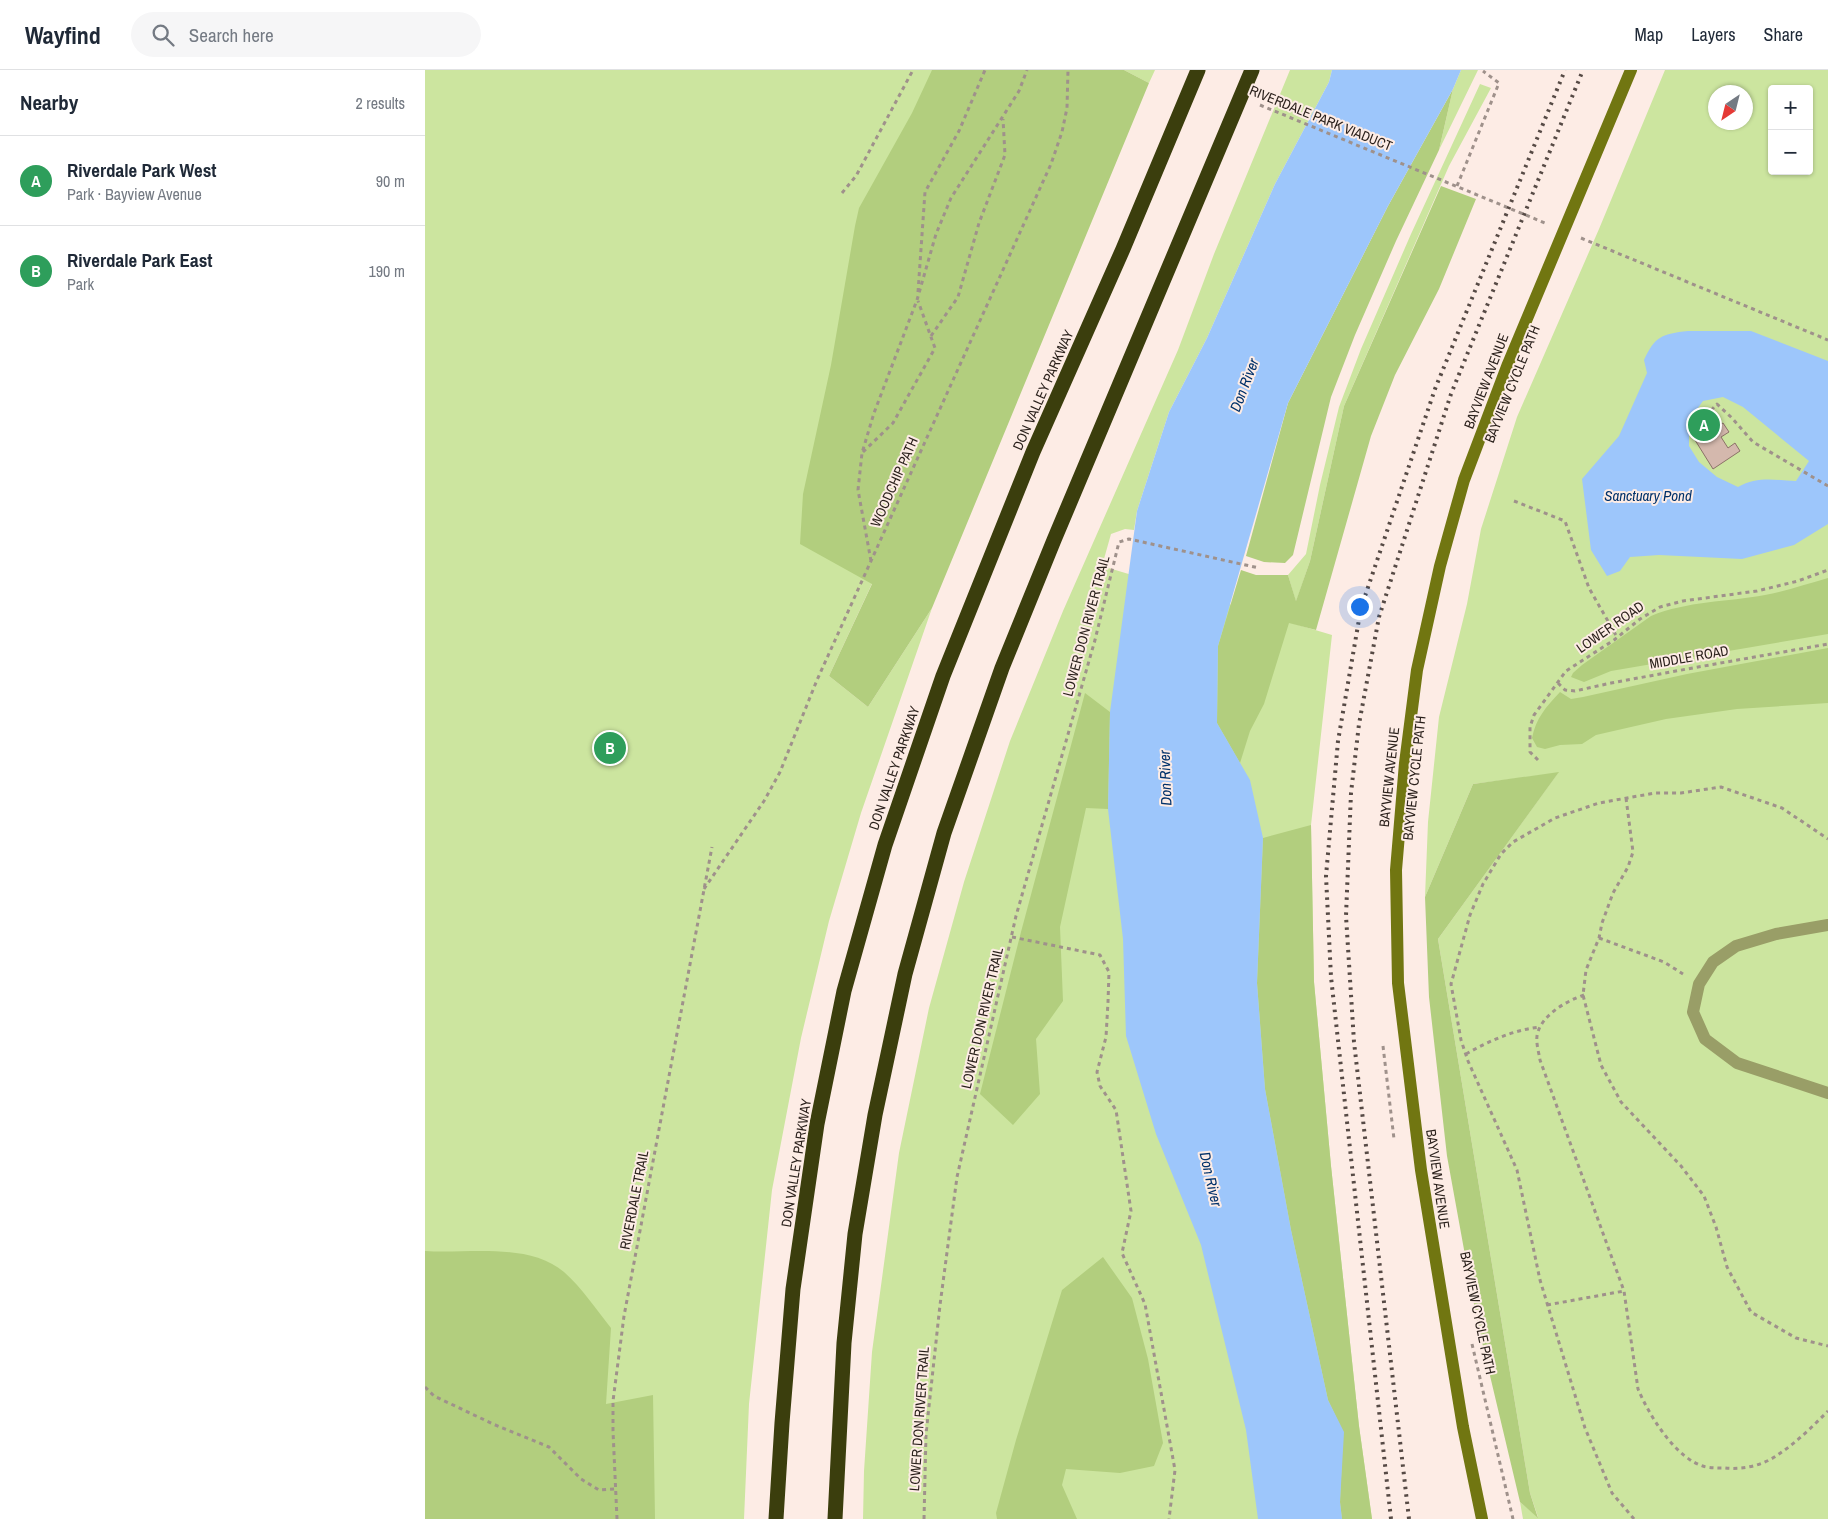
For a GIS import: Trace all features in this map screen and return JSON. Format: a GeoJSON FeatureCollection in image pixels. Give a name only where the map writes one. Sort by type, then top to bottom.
{"type":"FeatureCollection","features":[{"type":"Feature","properties":{"kind":"highway","name":"DON VALLEY PARKWAY"},"geometry":{"type":"LineString","coordinates":[[776,1519],[793,1289],[817,1124],[844,991],[885,845],[943,676],[993,551],[1033,452],[1123,249],[1198,70]]}},
{"type":"Feature","properties":{"kind":"highway"},"geometry":{"type":"LineString","coordinates":[[835,1519],[843,1343],[855,1234],[875,1115],[905,974],[944,833],[1002,668],[1046,558],[1252,70]]}},
{"type":"Feature","properties":{"kind":"main road","name":"BAYVIEW AVENUE"},"geometry":{"type":"LineString","coordinates":[[1482,1519],[1463,1427],[1421,1170],[1398,983],[1396,870],[1405,763],[1417,670],[1440,566],[1464,480],[1508,364],[1631,70]]}},
{"type":"Feature","properties":{"kind":"lane"},"geometry":{"type":"LineString","coordinates":[[1828,926],[1776,934],[1736,946],[1713,962],[1699,984],[1693,1012],[1705,1038],[1737,1063],[1828,1093]]}},
{"type":"Feature","properties":{"kind":"path"},"geometry":{"type":"LineString","coordinates":[[842,193],[856,176],[913,70]]}},
{"type":"Feature","properties":{"kind":"path"},"geometry":{"type":"LineString","coordinates":[[862,453],[893,423],[935,348],[917,300],[925,192],[959,130],[985,70]]}},
{"type":"Feature","properties":{"kind":"path"},"geometry":{"type":"LineString","coordinates":[[871,561],[858,490],[862,453],[874,413],[917,300],[937,234],[951,198],[1003,118],[1019,91],[1027,70]]}},
{"type":"Feature","properties":{"kind":"path","name":"WOODCHIP PATH"},"geometry":{"type":"LineString","coordinates":[[704,889],[765,801],[780,772],[817,680],[1051,164],[1062,132],[1067,108],[1068,70]]}},
{"type":"Feature","properties":{"kind":"path","name":"RIVERDALE PARK VIADUCT"},"geometry":{"type":"LineString","coordinates":[[1258,104],[1457,186],[1499,83],[1483,71]]}},
{"type":"Feature","properties":{"kind":"path"},"geometry":{"type":"LineString","coordinates":[[931,336],[958,297],[979,223],[1005,155],[1003,118]]}},
{"type":"Feature","properties":{"kind":"path"},"geometry":{"type":"LineString","coordinates":[[1543,230],[1547,221]]}},
{"type":"Feature","properties":{"kind":"path"},"geometry":{"type":"LineString","coordinates":[[1582,242],[1585,233]]}},
{"type":"Feature","properties":{"kind":"path"},"geometry":{"type":"LineString","coordinates":[[1671,275],[1828,340]]}},
{"type":"Feature","properties":{"kind":"path"},"geometry":{"type":"LineString","coordinates":[[1695,428],[1717,404],[1753,442],[1828,486]]}},
{"type":"Feature","properties":{"kind":"path"},"geometry":{"type":"LineString","coordinates":[[1514,501],[1565,521],[1589,588],[1617,637]]}},
{"type":"Feature","properties":{"kind":"path","name":"LOWER DON RIVER TRAIL"},"geometry":{"type":"LineString","coordinates":[[924,1519],[926,1434],[950,1220],[957,1177],[1012,937],[1095,640],[1119,542],[1129,539],[1259,568]]}},
{"type":"Feature","properties":{"kind":"path","name":"LOWER ROAD"},"geometry":{"type":"LineString","coordinates":[[1538,760],[1530,752],[1529,727],[1534,715],[1557,683],[1566,671],[1617,637],[1640,619],[1660,607],[1683,601],[1757,591],[1798,582],[1828,570]]}},
{"type":"Feature","properties":{"kind":"path","name":"MIDDLE ROAD"},"geometry":{"type":"LineString","coordinates":[[1557,683],[1565,690],[1575,691],[1668,672],[1828,644]]}},
{"type":"Feature","properties":{"kind":"path"},"geometry":{"type":"LineString","coordinates":[[1634,1519],[1612,1493],[1585,1428],[1540,1280],[1517,1170],[1465,1054],[1461,1040],[1451,984],[1470,915],[1483,884],[1501,854],[1513,842],[1555,818],[1599,803],[1655,793],[1681,793],[1721,787],[1782,808],[1828,839]]}},
{"type":"Feature","properties":{"kind":"path"},"geometry":{"type":"LineString","coordinates":[[1626,798],[1633,852],[1628,867],[1613,893],[1599,938],[1585,970],[1583,995],[1601,1065],[1621,1102],[1681,1166],[1704,1196],[1717,1227],[1727,1267],[1751,1312],[1796,1338],[1828,1346]]}},
{"type":"Feature","properties":{"kind":"path","name":"RIVERDALE TRAIL"},"geometry":{"type":"LineString","coordinates":[[617,1519],[613,1401],[624,1316],[712,847]]}},
{"type":"Feature","properties":{"kind":"path"},"geometry":{"type":"LineString","coordinates":[[1012,937],[1100,955],[1109,972],[1106,1037],[1097,1072],[1100,1086],[1116,1110],[1131,1211],[1122,1253],[1145,1304],[1175,1470],[1169,1519]]}},
{"type":"Feature","properties":{"kind":"path"},"geometry":{"type":"LineString","coordinates":[[1599,938],[1664,962],[1699,984]]}},
{"type":"Feature","properties":{"kind":"path"},"geometry":{"type":"LineString","coordinates":[[1583,995],[1571,1000],[1551,1014],[1540,1027],[1537,1036],[1540,1060],[1624,1291],[1637,1389],[1644,1404],[1663,1433],[1688,1458],[1705,1466],[1731,1469],[1760,1464],[1779,1454],[1828,1411]]}},
{"type":"Feature","properties":{"kind":"path"},"geometry":{"type":"LineString","coordinates":[[1465,1054],[1489,1041],[1523,1030],[1540,1027]]}},
{"type":"Feature","properties":{"kind":"path"},"geometry":{"type":"LineString","coordinates":[[1383,1045],[1395,1146]]}},
{"type":"Feature","properties":{"kind":"path"},"geometry":{"type":"LineString","coordinates":[[1547,1305],[1624,1291]]}},
{"type":"Feature","properties":{"kind":"path","name":"BAYVIEW CYCLE PATH"},"geometry":{"type":"LineString","coordinates":[[1471,1340],[1513,1519]]}},
{"type":"Feature","properties":{"kind":"path"},"geometry":{"type":"LineString","coordinates":[[425,1388],[434,1396],[493,1424],[549,1447],[581,1479],[599,1490],[615,1489]]}},
{"type":"Feature","properties":{"kind":"green space"},"geometry":{"type":"Polygon","coordinates":[[[425,70],[1087,70],[1037,229],[829,676],[868,707],[932,608],[861,813],[829,921],[801,1038],[772,1190],[749,1404],[744,1519],[425,1519],[425,70]]]}},
{"type":"Feature","properties":{"kind":"green space"},"geometry":{"type":"Polygon","coordinates":[[[932,70],[1124,70],[1149,83],[932,608],[868,707],[829,676],[872,584],[800,544],[803,494],[831,365],[859,208],[912,113],[932,70]]]}},
{"type":"Feature","properties":{"kind":"green space"},"geometry":{"type":"Polygon","coordinates":[[[1124,70],[1155,70],[1149,83],[1124,70]]]}},
{"type":"Feature","properties":{"kind":"green space"},"geometry":{"type":"Polygon","coordinates":[[[1290,70],[1332,70],[1329,82],[1275,184],[1207,338],[1169,412],[1137,511],[1134,530],[1125,529],[1111,534],[1102,566],[1332,635],[1311,825],[1314,982],[1331,1166],[1359,1426],[1372,1519],[863,1519],[864,1471],[872,1352],[899,1153],[929,1008],[964,882],[1010,741],[1063,611],[1178,350],[1214,254],[1290,70]]]}},
{"type":"Feature","properties":{"kind":"green space"},"geometry":{"type":"Polygon","coordinates":[[[1461,70],[1478,70],[1439,150],[1453,89],[1461,70]]]}},
{"type":"Feature","properties":{"kind":"green space"},"geometry":{"type":"Polygon","coordinates":[[[1665,70],[1828,70],[1828,1519],[1523,1519],[1520,1502],[1538,1517],[1530,1493],[1438,939],[1558,773],[1473,784],[1425,897],[1428,822],[1439,717],[1467,604],[1481,529],[1517,417],[1599,229],[1665,70]]]}},
{"type":"Feature","properties":{"kind":"green space"},"geometry":{"type":"Polygon","coordinates":[[[1480,84],[1491,88],[1449,166],[1344,406],[1310,561],[1296,602],[1288,575],[1306,554],[1339,407],[1361,349],[1411,234],[1480,84]]]}},
{"type":"Feature","properties":{"kind":"green space"},"geometry":{"type":"Polygon","coordinates":[[[1453,89],[1439,150],[1396,241],[1355,335],[1331,397],[1293,555],[1285,563],[1264,562],[1246,556],[1288,403],[1388,206],[1453,89]]]}},
{"type":"Feature","properties":{"kind":"green space"},"geometry":{"type":"Polygon","coordinates":[[[1441,186],[1476,199],[1439,289],[1395,375],[1371,436],[1316,630],[1289,623],[1264,704],[1250,731],[1240,763],[1217,723],[1218,646],[1241,570],[1256,575],[1288,575],[1296,601],[1310,561],[1344,406],[1441,186]]]}},
{"type":"Feature","properties":{"kind":"green space"},"geometry":{"type":"Polygon","coordinates":[[[1828,578],[1828,634],[1611,671],[1584,682],[1571,677],[1582,665],[1651,616],[1679,607],[1773,593],[1828,578]]]}},
{"type":"Feature","properties":{"kind":"green space"},"geometry":{"type":"Polygon","coordinates":[[[1828,648],[1828,703],[1737,709],[1666,719],[1596,735],[1582,744],[1560,745],[1545,749],[1537,747],[1532,738],[1542,713],[1560,692],[1571,699],[1687,674],[1828,648]]]}},
{"type":"Feature","properties":{"kind":"green space"},"geometry":{"type":"Polygon","coordinates":[[[1085,693],[1110,712],[1108,809],[1086,808],[1060,927],[1063,1001],[1036,1039],[1040,1094],[1013,1125],[980,1094],[1085,693]]]}},
{"type":"Feature","properties":{"kind":"green space"},"geometry":{"type":"Polygon","coordinates":[[[1559,772],[1438,939],[1530,1493],[1538,1518],[1520,1502],[1477,1321],[1447,1156],[1429,997],[1425,897],[1473,784],[1559,772]]]}},
{"type":"Feature","properties":{"kind":"green space"},"geometry":{"type":"Polygon","coordinates":[[[1311,825],[1314,982],[1331,1166],[1359,1426],[1372,1519],[1342,1519],[1340,1502],[1343,1432],[1328,1400],[1291,1230],[1265,1089],[1257,983],[1263,838],[1311,825]]]}},
{"type":"Feature","properties":{"kind":"green space"},"geometry":{"type":"Polygon","coordinates":[[[425,1251],[497,1251],[533,1256],[549,1263],[571,1278],[611,1328],[606,1404],[653,1395],[655,1519],[425,1519],[425,1251]]]}},
{"type":"Feature","properties":{"kind":"green space"},"geometry":{"type":"Polygon","coordinates":[[[1103,1257],[1132,1298],[1148,1359],[1163,1443],[1154,1466],[1120,1473],[1066,1469],[1062,1485],[1077,1519],[997,1519],[996,1513],[1016,1440],[1062,1290],[1103,1257]]]}},
{"type":"Feature","properties":{"kind":"water","name":"Don River"},"geometry":{"type":"Polygon","coordinates":[[[1332,70],[1461,70],[1453,89],[1388,206],[1288,403],[1218,646],[1217,723],[1250,780],[1263,838],[1257,983],[1265,1089],[1291,1230],[1328,1400],[1344,1432],[1340,1502],[1342,1519],[1258,1519],[1246,1430],[1201,1245],[1156,1134],[1126,1036],[1123,939],[1108,809],[1110,712],[1137,511],[1169,412],[1207,338],[1275,184],[1329,82],[1332,70]]]}},
{"type":"Feature","properties":{"kind":"water","name":"Sanctuary Pond"},"geometry":{"type":"Polygon","coordinates":[[[1751,331],[1828,361],[1828,524],[1794,545],[1742,559],[1659,555],[1630,557],[1620,571],[1607,576],[1591,550],[1582,479],[1619,436],[1647,373],[1644,360],[1648,352],[1660,338],[1679,332],[1751,331]],[[1723,397],[1703,401],[1689,420],[1689,446],[1699,462],[1717,477],[1738,487],[1759,480],[1796,481],[1809,461],[1743,407],[1723,397]]]}},
{"type":"Feature","properties":{"kind":"building"},"geometry":{"type":"Polygon","coordinates":[[[1723,423],[1729,432],[1721,437],[1728,448],[1735,443],[1740,451],[1713,469],[1695,440],[1723,423]]]}},
{"type":"Feature","properties":{"kind":"railway"},"geometry":{"type":"LineString","coordinates":[[1391,1519],[1331,977],[1326,876],[1338,741],[1361,608],[1435,389],[1565,70]]}},
{"type":"Feature","properties":{"kind":"railway"},"geometry":{"type":"LineString","coordinates":[[1409,1519],[1354,1042],[1346,916],[1351,793],[1359,724],[1379,617],[1451,394],[1583,70]]}},
{"type":"Feature","properties":{"kind":"place","name":"Riverdale Park West"},"geometry":{"type":"Point","coordinates":[1704,425]}},
{"type":"Feature","properties":{"kind":"place","name":"Riverdale Park East"},"geometry":{"type":"Point","coordinates":[610,748]}}]}
